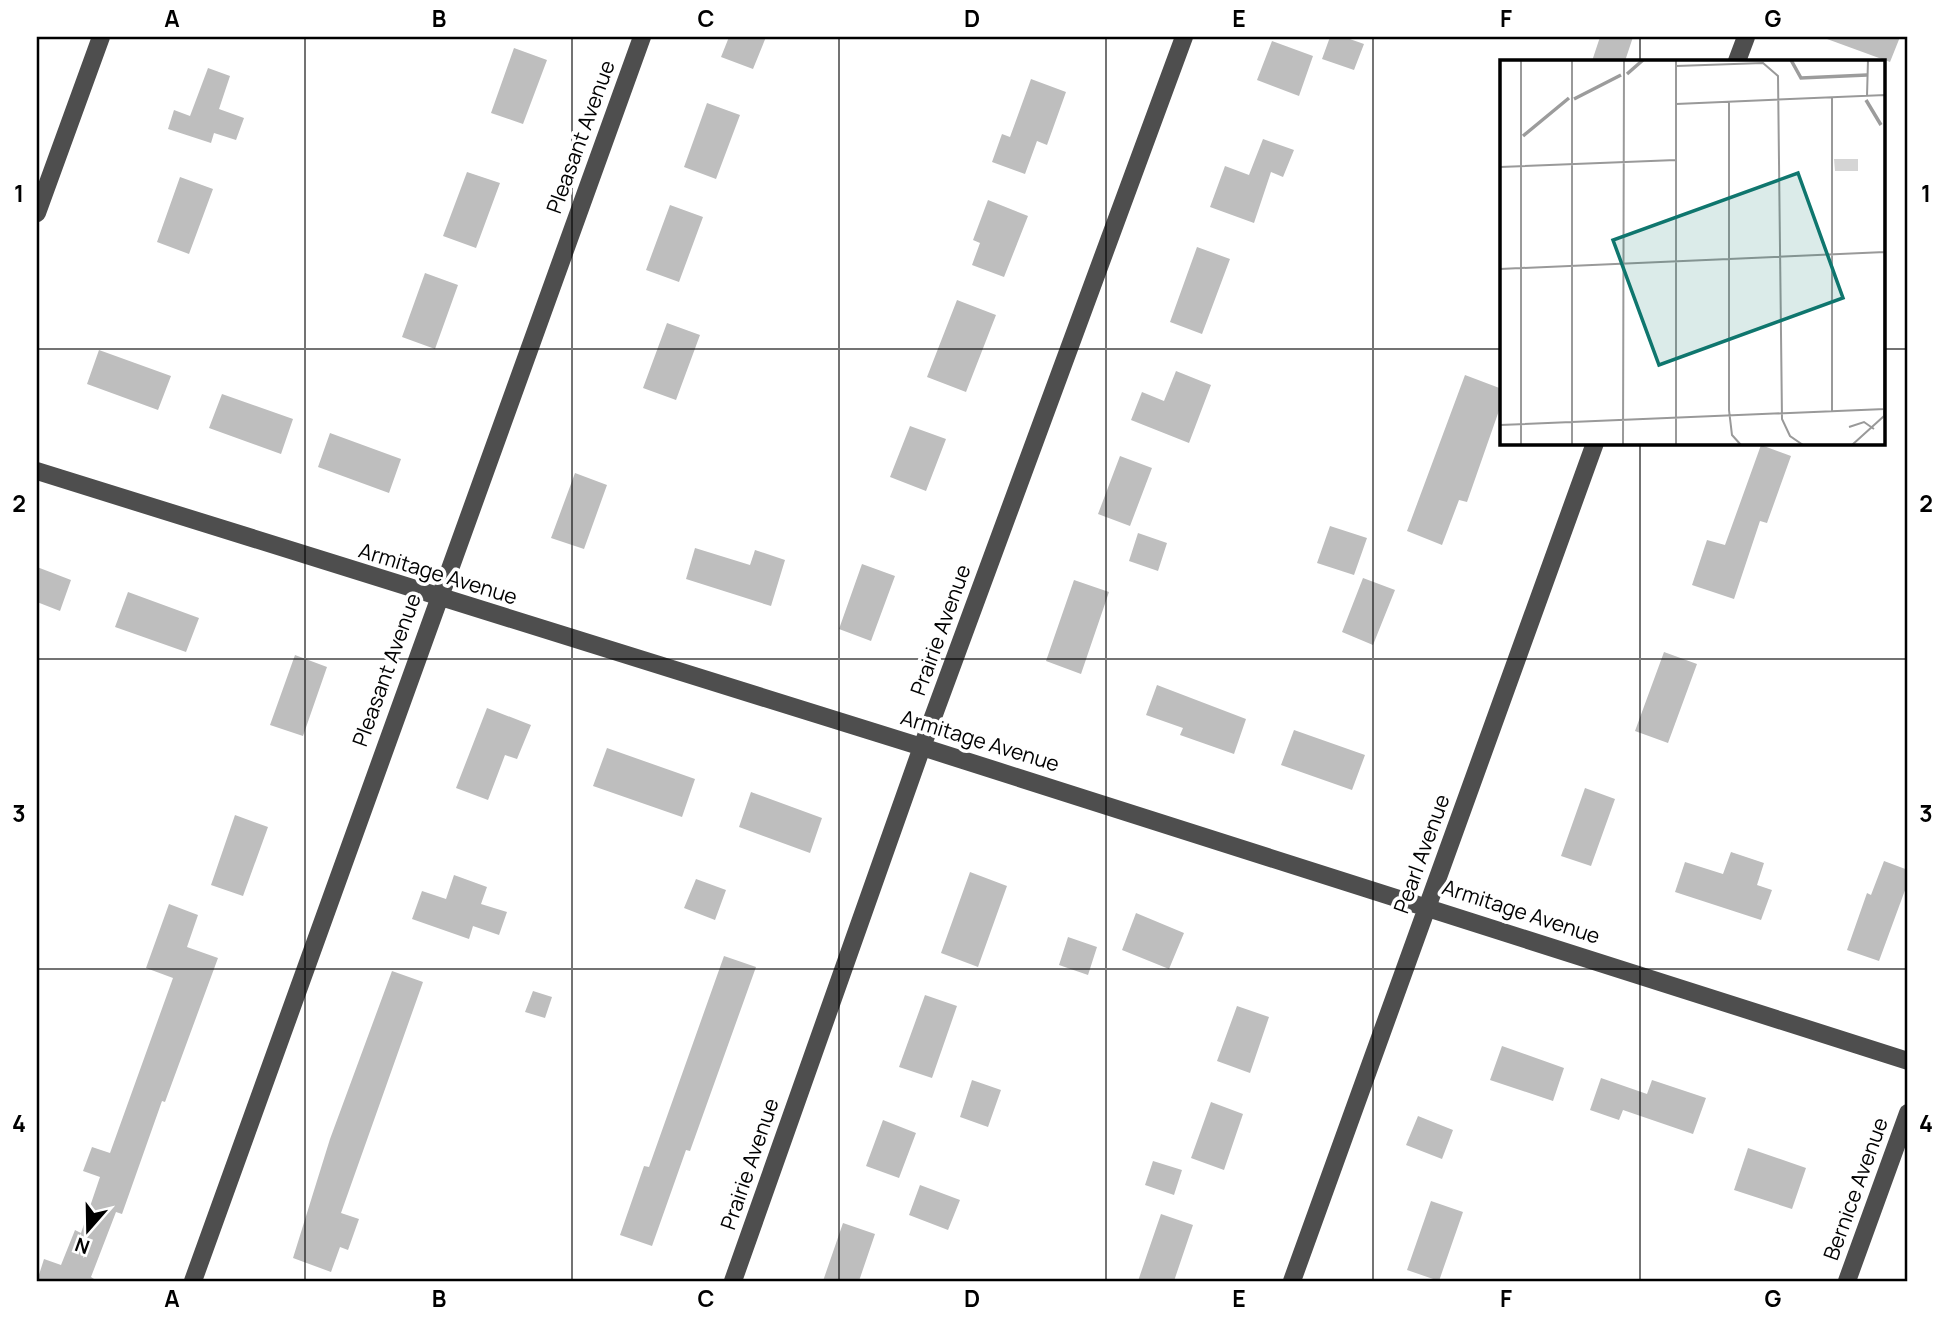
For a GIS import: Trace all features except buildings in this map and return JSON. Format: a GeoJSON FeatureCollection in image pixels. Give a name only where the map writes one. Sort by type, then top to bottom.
{"type":"FeatureCollection","features":[{"type":"Feature","properties":{"kind":"street"},"geometry":{"type":"LineString","coordinates":[[37,213],[101,37]]}},
{"type":"Feature","properties":{"kind":"street","name":"Pleasant Avenue"},"geometry":{"type":"LineString","coordinates":[[193,1281],[437,598],[642,37]]}},
{"type":"Feature","properties":{"kind":"street","name":"Prairie Avenue"},"geometry":{"type":"LineString","coordinates":[[733,1281],[922,747],[1184,37]]}},
{"type":"Feature","properties":{"kind":"street"},"geometry":{"type":"LineString","coordinates":[[1737,60],[1746,37]]}},
{"type":"Feature","properties":{"kind":"street","name":"Pearl Avenue"},"geometry":{"type":"LineString","coordinates":[[1292,1281],[1595,444]]}},
{"type":"Feature","properties":{"kind":"street","name":"Armitage Avenue"},"geometry":{"type":"LineString","coordinates":[[37,471],[1428,906],[1908,1061]]}},
{"type":"Feature","properties":{"kind":"street","name":"Bernice Avenue"},"geometry":{"type":"LineString","coordinates":[[1847,1281],[1908,1113]]}}]}
